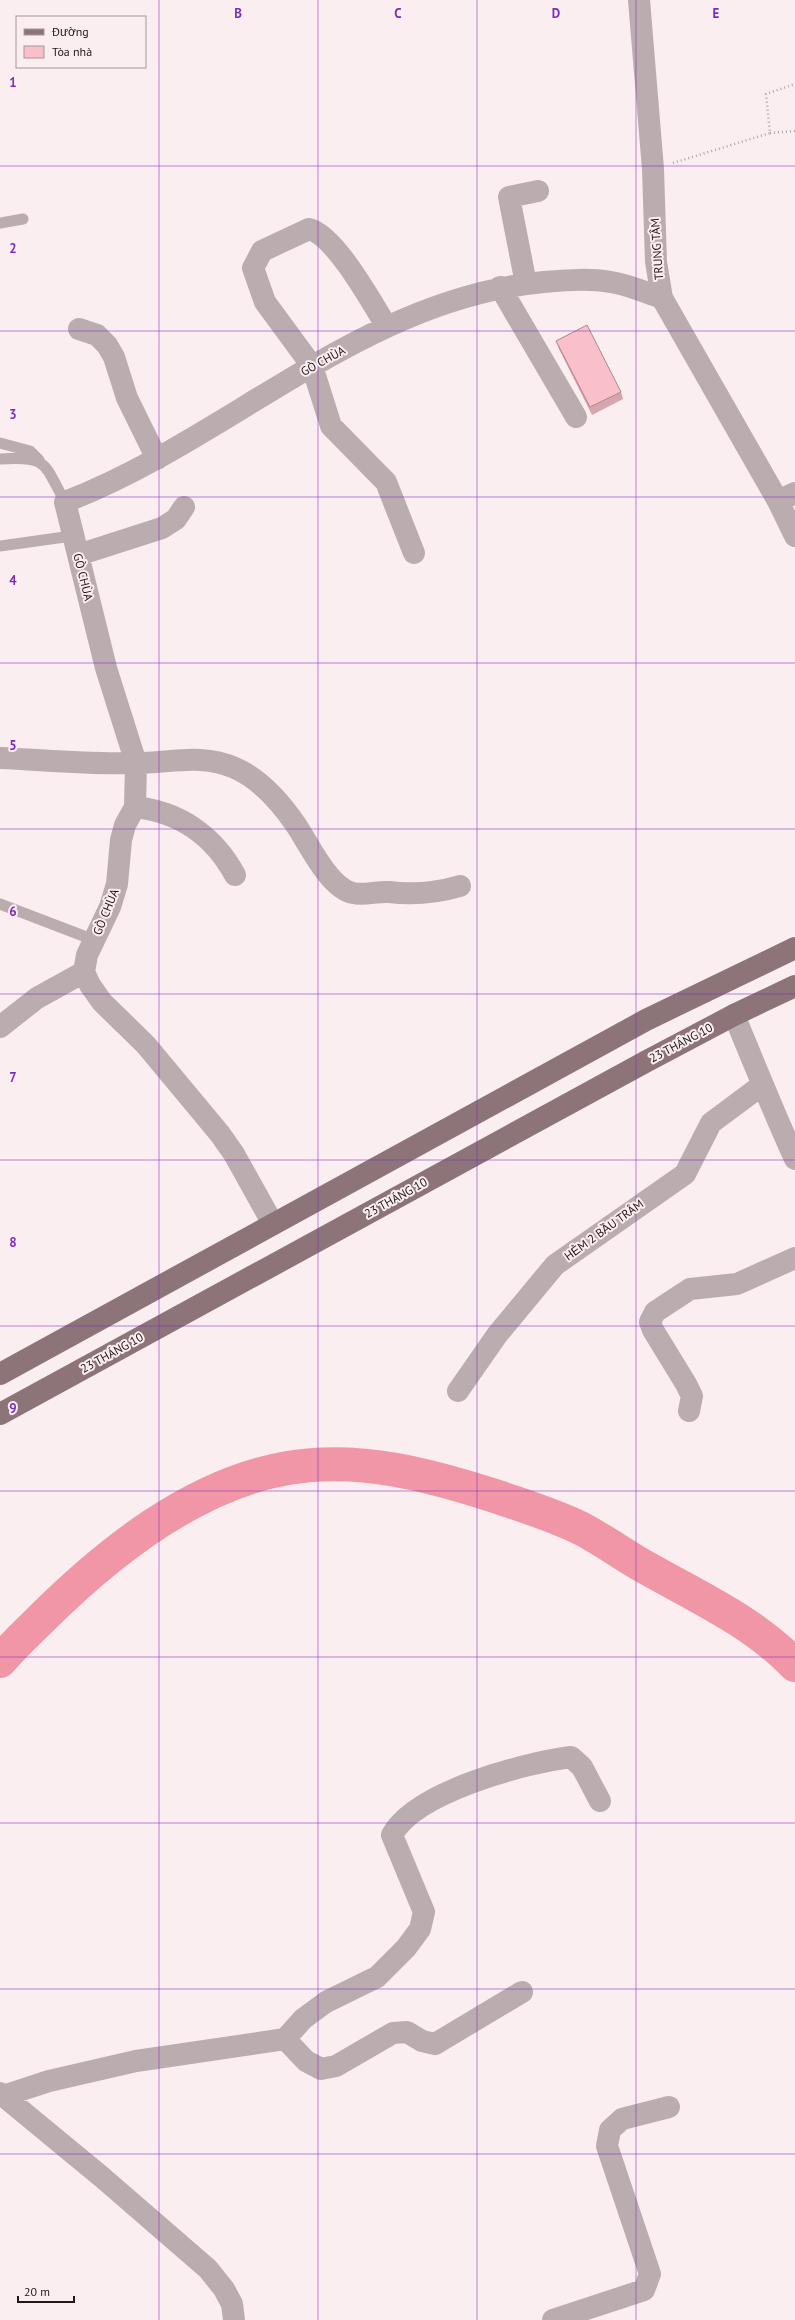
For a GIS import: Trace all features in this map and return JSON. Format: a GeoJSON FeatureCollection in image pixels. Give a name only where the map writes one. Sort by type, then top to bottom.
{"type":"FeatureCollection","features":[{"type":"Feature","properties":{"kind":"main road"},"geometry":{"type":"LineString","coordinates":[[0,1374],[646,1020],[795,948]]}},
{"type":"Feature","properties":{"kind":"main road","name":"23 THÁNG 10"},"geometry":{"type":"LineString","coordinates":[[0,1414],[734,1015],[795,986]]}},
{"type":"Feature","properties":{"kind":"street","name":"TRUNG TÂM"},"geometry":{"type":"LineString","coordinates":[[639,0],[653,169],[656,262],[662,298],[786,497],[795,536]]}},
{"type":"Feature","properties":{"kind":"street"},"geometry":{"type":"LineString","coordinates":[[526,284],[509,197],[538,191]]}},
{"type":"Feature","properties":{"kind":"street"},"geometry":{"type":"LineString","coordinates":[[387,327],[334,246],[316,230],[309,229],[262,252],[253,268],[265,302],[312,366],[331,426],[386,482],[414,553]]}},
{"type":"Feature","properties":{"kind":"street","name":"GÒ CHÙA"},"geometry":{"type":"LineString","coordinates":[[84,972],[87,955],[110,907],[117,884],[123,832],[135,807],[136,764],[106,668],[65,502],[102,488],[157,459],[219,424],[312,366],[406,317],[500,287],[580,279],[616,283],[662,298]]}},
{"type":"Feature","properties":{"kind":"street"},"geometry":{"type":"LineString","coordinates":[[500,287],[576,417]]}},
{"type":"Feature","properties":{"kind":"street"},"geometry":{"type":"LineString","coordinates":[[79,329],[97,335],[107,345],[114,357],[127,398],[157,459]]}},
{"type":"Feature","properties":{"kind":"street"},"geometry":{"type":"LineString","coordinates":[[75,545],[162,528],[176,520],[184,507]]}},
{"type":"Feature","properties":{"kind":"street"},"geometry":{"type":"LineString","coordinates":[[0,758],[136,764],[180,759],[202,759],[235,768],[254,779],[276,799],[296,824],[326,872],[338,887],[353,893],[422,894],[460,886]]}},
{"type":"Feature","properties":{"kind":"street"},"geometry":{"type":"LineString","coordinates":[[135,807],[165,812],[192,826],[220,850],[235,876]]}},
{"type":"Feature","properties":{"kind":"street"},"geometry":{"type":"LineString","coordinates":[[0,1027],[36,998],[84,972],[90,985],[102,1002],[146,1045],[220,1134],[234,1154],[273,1224]]}},
{"type":"Feature","properties":{"kind":"street"},"geometry":{"type":"LineString","coordinates":[[734,1015],[754,1061],[762,1085],[795,1159]]}},
{"type":"Feature","properties":{"kind":"street","name":"HẺM 2 BẦU TRÂM"},"geometry":{"type":"LineString","coordinates":[[458,1391],[496,1335],[555,1265],[685,1174],[711,1123],[762,1085]]}},
{"type":"Feature","properties":{"kind":"street"},"geometry":{"type":"LineString","coordinates":[[689,1411],[692,1396],[653,1330],[650,1322],[655,1312],[690,1289],[737,1284],[795,1258]]}},
{"type":"Feature","properties":{"kind":"street"},"geometry":{"type":"LineString","coordinates":[[2,2094],[136,2061],[286,2039],[303,2019],[326,2002],[377,1977],[406,1948],[420,1929],[424,1912],[392,1835],[398,1824],[412,1813],[461,1786],[488,1777],[571,1757],[582,1767],[600,1801]]}},
{"type":"Feature","properties":{"kind":"street"},"geometry":{"type":"LineString","coordinates":[[286,2039],[306,2061],[321,2069],[336,2066],[372,2043],[393,2033],[407,2032],[422,2041],[435,2044],[522,1992]]}},
{"type":"Feature","properties":{"kind":"street"},"geometry":{"type":"LineString","coordinates":[[2,2094],[103,2178],[208,2269],[224,2289],[232,2304],[234,2320]]}},
{"type":"Feature","properties":{"kind":"street"},"geometry":{"type":"LineString","coordinates":[[553,2320],[644,2290],[650,2274],[607,2146],[610,2130],[622,2119],[669,2107]]}},
{"type":"Feature","properties":{"kind":"lane"},"geometry":{"type":"LineString","coordinates":[[0,223],[23,219]]}},
{"type":"Feature","properties":{"kind":"lane"},"geometry":{"type":"LineString","coordinates":[[0,442],[30,451],[42,463],[65,502]]}},
{"type":"Feature","properties":{"kind":"lane"},"geometry":{"type":"LineString","coordinates":[[0,459],[32,458],[42,463]]}},
{"type":"Feature","properties":{"kind":"lane"},"geometry":{"type":"LineString","coordinates":[[0,546],[75,545]]}},
{"type":"Feature","properties":{"kind":"lane"},"geometry":{"type":"LineString","coordinates":[[0,904],[94,940]]}},
{"type":"Feature","properties":{"kind":"path"},"geometry":{"type":"LineString","coordinates":[[770,133],[766,94],[795,84]]}},
{"type":"Feature","properties":{"kind":"path"},"geometry":{"type":"LineString","coordinates":[[653,169],[770,133],[795,131]]}},
{"type":"Feature","properties":{"kind":"building"},"geometry":{"type":"Polygon","coordinates":[[[587,325],[621,392],[590,407],[556,341],[587,325]]]}},
{"type":"Feature","properties":{"kind":"waterway"},"geometry":{"type":"LineString","coordinates":[[0,1661],[39,1621],[92,1572],[121,1548],[184,1506],[218,1489],[252,1476],[288,1468],[342,1464],[369,1466],[421,1475],[498,1497],[574,1525],[740,1621],[778,1649],[795,1665]]}}]}
